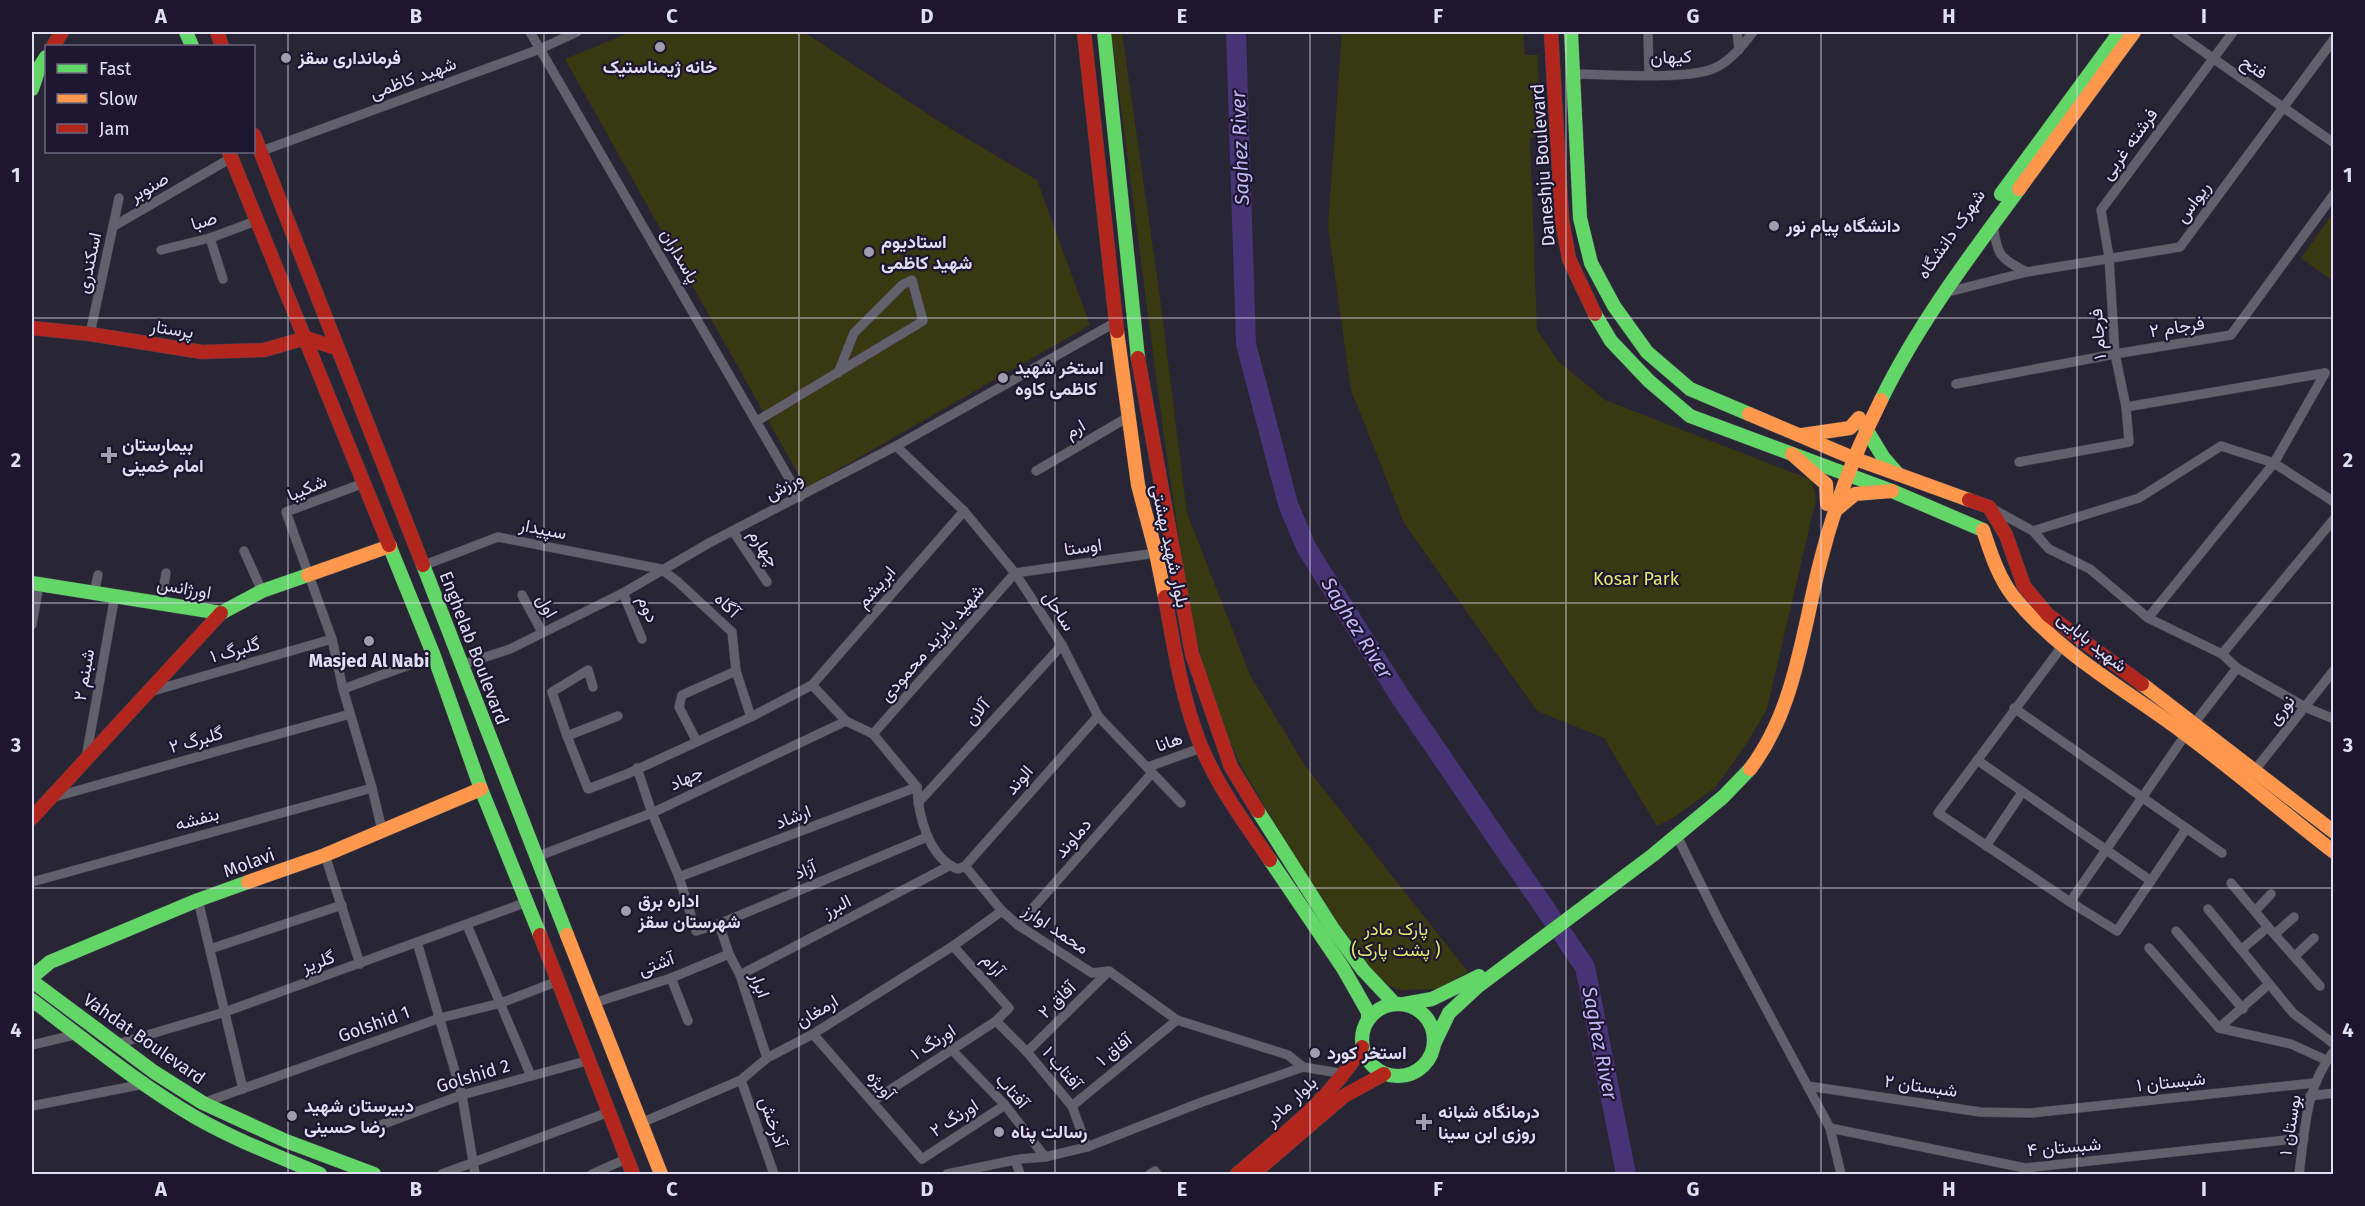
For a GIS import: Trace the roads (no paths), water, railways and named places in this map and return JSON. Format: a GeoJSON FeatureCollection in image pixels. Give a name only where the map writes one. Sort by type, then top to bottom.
{"type":"FeatureCollection","features":[{"type":"Feature","properties":{"kind":"main road"},"geometry":{"type":"LineString","coordinates":[[54,45],[62,32]]}},
{"type":"Feature","properties":{"kind":"main road","name":"بلوار شهید بهشتی"},"geometry":{"type":"LineString","coordinates":[[1084,32],[1116,322],[1138,485],[1156,553],[1180,674],[1202,748],[1222,789],[1343,968],[1368,1012],[1368,1019]]}},
{"type":"Feature","properties":{"kind":"main road","name":"بلوار شهید بهشتی"},"geometry":{"type":"LineString","coordinates":[[1104,32],[1138,361],[1192,654],[1231,767],[1333,929],[1369,977],[1399,1004]]}},
{"type":"Feature","properties":{"kind":"main road","name":"Daneshju Boulevard"},"geometry":{"type":"LineString","coordinates":[[1551,32],[1562,220],[1569,258],[1585,296],[1611,341],[1649,381],[1690,416],[1843,474]]}},
{"type":"Feature","properties":{"kind":"main road","name":"Daneshju Boulevard"},"geometry":{"type":"LineString","coordinates":[[1571,32],[1580,218],[1591,263],[1614,306],[1647,352],[1690,389],[1849,456]]}},
{"type":"Feature","properties":{"kind":"main road","name":"شهرک دانشگاه"},"geometry":{"type":"LineString","coordinates":[[1862,423],[1889,361],[1929,297],[2120,32]]}},
{"type":"Feature","properties":{"kind":"main road"},"geometry":{"type":"LineString","coordinates":[[1660,846],[1722,785],[1759,738],[1773,713],[1781,694],[1831,508],[1862,423],[1942,294],[1992,222],[2133,32]]}},
{"type":"Feature","properties":{"kind":"main road"},"geometry":{"type":"LineString","coordinates":[[32,89],[39,68],[45,59]]}},
{"type":"Feature","properties":{"kind":"main road","name":"Enghelab Boulevard"},"geometry":{"type":"LineString","coordinates":[[255,138],[661,1174]]}},
{"type":"Feature","properties":{"kind":"main road"},"geometry":{"type":"LineString","coordinates":[[230,155],[434,656],[481,789],[590,1060],[633,1174]]}},
{"type":"Feature","properties":{"kind":"main road","name":"پرستار"},"geometry":{"type":"LineString","coordinates":[[32,328],[90,334],[202,352],[264,350],[306,338]]}},
{"type":"Feature","properties":{"kind":"main road"},"geometry":{"type":"LineString","coordinates":[[306,338],[336,348]]}},
{"type":"Feature","properties":{"kind":"main road"},"geometry":{"type":"LineString","coordinates":[[1677,405],[1690,389]]}},
{"type":"Feature","properties":{"kind":"main road"},"geometry":{"type":"LineString","coordinates":[[1802,435],[1851,428],[1862,423]]}},
{"type":"Feature","properties":{"kind":"main road"},"geometry":{"type":"LineString","coordinates":[[1862,423],[1883,457],[1897,473]]}},
{"type":"Feature","properties":{"kind":"main road"},"geometry":{"type":"LineString","coordinates":[[1481,979],[1432,999],[1384,1006],[1368,1019],[1364,1028],[1362,1047],[1366,1058],[1374,1068],[1384,1074],[1395,1076],[1416,1071],[1431,1055],[1449,1013],[1481,979],[1660,846],[1677,836],[1731,789],[1752,766],[1777,727],[1792,683],[1831,508],[1826,484],[1792,454]]}},
{"type":"Feature","properties":{"kind":"main road"},"geometry":{"type":"LineString","coordinates":[[1849,456],[1989,507]]}},
{"type":"Feature","properties":{"kind":"main road","name":"شهید بابایی"},"geometry":{"type":"LineString","coordinates":[[1843,474],[1892,491],[1983,530],[1995,564],[2012,595],[2063,645],[2255,770],[2334,832]]}},
{"type":"Feature","properties":{"kind":"main road"},"geometry":{"type":"LineString","coordinates":[[1831,508],[1855,494],[1892,491]]}},
{"type":"Feature","properties":{"kind":"main road","name":"شهید بابایی"},"geometry":{"type":"LineString","coordinates":[[1989,507],[2006,534],[2024,586],[2048,615],[2190,729],[2334,852]]}},
{"type":"Feature","properties":{"kind":"main road","name":"اورژانس"},"geometry":{"type":"LineString","coordinates":[[35,584],[221,613],[262,591],[390,546]]}},
{"type":"Feature","properties":{"kind":"main road"},"geometry":{"type":"LineString","coordinates":[[32,818],[221,613]]}},
{"type":"Feature","properties":{"kind":"main road","name":"Molavi"},"geometry":{"type":"LineString","coordinates":[[32,979],[50,962],[198,900],[325,855],[481,789]]}},
{"type":"Feature","properties":{"kind":"main road"},"geometry":{"type":"LineString","coordinates":[[540,935],[553,950],[570,943]]}},
{"type":"Feature","properties":{"kind":"main road","name":"Vahdat Boulevard"},"geometry":{"type":"LineString","coordinates":[[32,979],[154,1072],[203,1103],[286,1141],[374,1174]]}},
{"type":"Feature","properties":{"kind":"main road","name":"Vahdat Boulevard"},"geometry":{"type":"LineString","coordinates":[[32,1000],[144,1084],[221,1131],[320,1174]]}},
{"type":"Feature","properties":{"kind":"main road"},"geometry":{"type":"LineString","coordinates":[[1399,1004],[1423,1013],[1430,1022],[1434,1044]]}},
{"type":"Feature","properties":{"kind":"main road","name":"بلوار مادر"},"geometry":{"type":"LineString","coordinates":[[1237,1174],[1327,1093],[1355,1062],[1362,1047]]}},
{"type":"Feature","properties":{"kind":"main road","name":"بلوار مادر"},"geometry":{"type":"LineString","coordinates":[[1253,1174],[1344,1096],[1384,1074]]}},
{"type":"Feature","properties":{"kind":"street","name":"پاسداران"},"geometry":{"type":"LineString","coordinates":[[530,32],[800,497]]}},
{"type":"Feature","properties":{"kind":"street","name":"شهید کاظمی"},"geometry":{"type":"LineString","coordinates":[[259,152],[540,49],[576,32]]}},
{"type":"Feature","properties":{"kind":"street"},"geometry":{"type":"LineString","coordinates":[[1648,32],[1649,75]]}},
{"type":"Feature","properties":{"kind":"street"},"geometry":{"type":"LineString","coordinates":[[1737,32],[1739,50]]}},
{"type":"Feature","properties":{"kind":"street","name":"کیهان"},"geometry":{"type":"LineString","coordinates":[[1574,74],[1694,74],[1717,67],[1739,50],[1753,32]]}},
{"type":"Feature","properties":{"kind":"street","name":"فرشته غربی"},"geometry":{"type":"LineString","coordinates":[[2109,257],[2101,210],[2233,32]]}},
{"type":"Feature","properties":{"kind":"street","name":"فتح"},"geometry":{"type":"LineString","coordinates":[[2177,33],[2334,143]]}},
{"type":"Feature","properties":{"kind":"street","name":"ریواس"},"geometry":{"type":"LineString","coordinates":[[1942,294],[2027,272],[2180,247],[2334,39]]}},
{"type":"Feature","properties":{"kind":"street","name":"صنوبر"},"geometry":{"type":"LineString","coordinates":[[114,226],[230,155]]}},
{"type":"Feature","properties":{"kind":"street","name":"فرجام ۲"},"geometry":{"type":"LineString","coordinates":[[1956,384],[2231,335],[2334,194]]}},
{"type":"Feature","properties":{"kind":"street","name":"اسکندری"},"geometry":{"type":"LineString","coordinates":[[90,334],[119,198]]}},
{"type":"Feature","properties":{"kind":"street","name":"صبا"},"geometry":{"type":"LineString","coordinates":[[161,250],[210,238],[256,221]]}},
{"type":"Feature","properties":{"kind":"street"},"geometry":{"type":"LineString","coordinates":[[1992,222],[1996,245],[2004,261],[2027,272]]}},
{"type":"Feature","properties":{"kind":"street"},"geometry":{"type":"LineString","coordinates":[[210,238],[223,279]]}},
{"type":"Feature","properties":{"kind":"street","name":"فرجام ۱"},"geometry":{"type":"LineString","coordinates":[[2019,462],[2129,442],[2126,407],[2115,354],[2109,257]]}},
{"type":"Feature","properties":{"kind":"street"},"geometry":{"type":"LineString","coordinates":[[757,420],[838,373],[923,321],[912,280],[902,285],[854,333],[838,373]]}},
{"type":"Feature","properties":{"kind":"street","name":"ورزش"},"geometry":{"type":"LineString","coordinates":[[461,665],[510,649],[623,592],[661,569],[896,446],[1116,322]]}},
{"type":"Feature","properties":{"kind":"street"},"geometry":{"type":"LineString","coordinates":[[2126,407],[2325,373],[2274,464],[2148,618]]}},
{"type":"Feature","properties":{"kind":"street","name":"ارم"},"geometry":{"type":"LineString","coordinates":[[1036,471],[1130,417]]}},
{"type":"Feature","properties":{"kind":"street","name":"ساحل"},"geometry":{"type":"LineString","coordinates":[[896,446],[964,511],[1015,573],[1062,645],[1098,716],[1181,803]]}},
{"type":"Feature","properties":{"kind":"street"},"geometry":{"type":"LineString","coordinates":[[2033,531],[2139,498],[2221,446],[2274,464],[2334,502]]}},
{"type":"Feature","properties":{"kind":"street","name":"شکیبا"},"geometry":{"type":"LineString","coordinates":[[307,574],[286,512],[364,483]]}},
{"type":"Feature","properties":{"kind":"street"},"geometry":{"type":"LineString","coordinates":[[1989,507],[2033,531],[2049,549],[2090,569],[2148,618],[2222,654],[2237,668],[2305,707],[2334,719]]}},
{"type":"Feature","properties":{"kind":"street","name":"ابریشم"},"geometry":{"type":"LineString","coordinates":[[812,685],[964,511]]}},
{"type":"Feature","properties":{"kind":"street"},"geometry":{"type":"LineString","coordinates":[[2222,654],[2334,519]]}},
{"type":"Feature","properties":{"kind":"street","name":"چهارم"},"geometry":{"type":"LineString","coordinates":[[733,531],[766,582]]}},
{"type":"Feature","properties":{"kind":"street","name":"سپیدار"},"geometry":{"type":"LineString","coordinates":[[422,566],[498,537],[661,569]]}},
{"type":"Feature","properties":{"kind":"street"},"geometry":{"type":"LineString","coordinates":[[244,550],[262,591]]}},
{"type":"Feature","properties":{"kind":"street","name":"اوستا"},"geometry":{"type":"LineString","coordinates":[[1015,573],[1156,553]]}},
{"type":"Feature","properties":{"kind":"street","name":"آگاه"},"geometry":{"type":"LineString","coordinates":[[661,569],[732,632],[736,671],[751,717]]}},
{"type":"Feature","properties":{"kind":"street"},"geometry":{"type":"LineString","coordinates":[[161,602],[166,573]]}},
{"type":"Feature","properties":{"kind":"street","name":"شهید بایزید محمودی"},"geometry":{"type":"LineString","coordinates":[[873,734],[1015,573]]}},
{"type":"Feature","properties":{"kind":"street"},"geometry":{"type":"LineString","coordinates":[[94,593],[98,574]]}},
{"type":"Feature","properties":{"kind":"street"},"geometry":{"type":"LineString","coordinates":[[307,574],[332,639],[343,689],[382,830]]}},
{"type":"Feature","properties":{"kind":"street"},"geometry":{"type":"LineString","coordinates":[[32,625],[35,584]]}},
{"type":"Feature","properties":{"kind":"street","name":"دوم"},"geometry":{"type":"LineString","coordinates":[[623,592],[642,639]]}},
{"type":"Feature","properties":{"kind":"street","name":"شبنم ۲"},"geometry":{"type":"LineString","coordinates":[[85,761],[116,595]]}},
{"type":"Feature","properties":{"kind":"street","name":"اول"},"geometry":{"type":"LineString","coordinates":[[522,595],[543,632]]}},
{"type":"Feature","properties":{"kind":"street","name":"گلبرگ ۱"},"geometry":{"type":"LineString","coordinates":[[149,692],[332,639]]}},
{"type":"Feature","properties":{"kind":"street","name":"آلان"},"geometry":{"type":"LineString","coordinates":[[918,802],[1062,645]]}},
{"type":"Feature","properties":{"kind":"street"},"geometry":{"type":"LineString","coordinates":[[2063,645],[1938,813],[2117,931],[2186,829]]}},
{"type":"Feature","properties":{"kind":"street"},"geometry":{"type":"LineString","coordinates":[[343,689],[434,656]]}},
{"type":"Feature","properties":{"kind":"street"},"geometry":{"type":"LineString","coordinates":[[2070,902],[2190,729],[2237,668]]}},
{"type":"Feature","properties":{"kind":"street"},"geometry":{"type":"LineString","coordinates":[[593,687],[588,670],[552,692],[588,789],[751,717],[812,685],[846,721],[873,734],[917,788],[918,802],[927,837],[950,866],[958,869],[965,866]]}},
{"type":"Feature","properties":{"kind":"street","name":"نوری"},"geometry":{"type":"LineString","coordinates":[[2255,770],[2334,670]]}},
{"type":"Feature","properties":{"kind":"street"},"geometry":{"type":"LineString","coordinates":[[696,741],[679,707],[682,695],[736,671]]}},
{"type":"Feature","properties":{"kind":"street"},"geometry":{"type":"LineString","coordinates":[[2014,708],[2141,799],[2222,853]]}},
{"type":"Feature","properties":{"kind":"street","name":"گلبرگ ۲"},"geometry":{"type":"LineString","coordinates":[[51,798],[350,714]]}},
{"type":"Feature","properties":{"kind":"street"},"geometry":{"type":"LineString","coordinates":[[567,736],[618,716]]}},
{"type":"Feature","properties":{"kind":"street","name":"الوند"},"geometry":{"type":"LineString","coordinates":[[965,866],[1098,716]]}},
{"type":"Feature","properties":{"kind":"street","name":"جهاد"},"geometry":{"type":"LineString","coordinates":[[536,857],[652,813],[846,721]]}},
{"type":"Feature","properties":{"kind":"street","name":"هانا"},"geometry":{"type":"LineString","coordinates":[[1150,770],[1202,748]]}},
{"type":"Feature","properties":{"kind":"street"},"geometry":{"type":"LineString","coordinates":[[1977,760],[2151,881]]}},
{"type":"Feature","properties":{"kind":"street"},"geometry":{"type":"LineString","coordinates":[[637,768],[652,813],[680,877]]}},
{"type":"Feature","properties":{"kind":"street","name":"دماوند"},"geometry":{"type":"LineString","coordinates":[[1018,925],[1150,770]]}},
{"type":"Feature","properties":{"kind":"street","name":"بنفشه"},"geometry":{"type":"LineString","coordinates":[[32,882],[372,788]]}},
{"type":"Feature","properties":{"kind":"street","name":"ارشاد"},"geometry":{"type":"LineString","coordinates":[[680,877],[917,788]]}},
{"type":"Feature","properties":{"kind":"street"},"geometry":{"type":"LineString","coordinates":[[1986,846],[2019,797]]}},
{"type":"Feature","properties":{"kind":"street"},"geometry":{"type":"LineString","coordinates":[[1677,836],[1718,919],[1830,1128],[1840,1174]]}},
{"type":"Feature","properties":{"kind":"street","name":"آزاد"},"geometry":{"type":"LineString","coordinates":[[680,877],[696,931],[719,924],[927,837]]}},
{"type":"Feature","properties":{"kind":"street"},"geometry":{"type":"LineString","coordinates":[[325,855],[360,964]]}},
{"type":"Feature","properties":{"kind":"street","name":"البرز"},"geometry":{"type":"LineString","coordinates":[[740,975],[950,866]]}},
{"type":"Feature","properties":{"kind":"street","name":"محمد اوارز"},"geometry":{"type":"LineString","coordinates":[[965,866],[1002,911],[1018,925],[1092,973],[1110,971],[1177,1020],[1288,1055],[1303,1067]]}},
{"type":"Feature","properties":{"kind":"street"},"geometry":{"type":"LineString","coordinates":[[2231,883],[2320,986]]}},
{"type":"Feature","properties":{"kind":"street"},"geometry":{"type":"LineString","coordinates":[[2255,911],[2271,894]]}},
{"type":"Feature","properties":{"kind":"street"},"geometry":{"type":"LineString","coordinates":[[198,900],[243,1089]]}},
{"type":"Feature","properties":{"kind":"street","name":"گلریز"},"geometry":{"type":"LineString","coordinates":[[117,1044],[225,1012],[527,902]]}},
{"type":"Feature","properties":{"kind":"street"},"geometry":{"type":"LineString","coordinates":[[210,949],[342,905]]}},
{"type":"Feature","properties":{"kind":"street"},"geometry":{"type":"LineString","coordinates":[[2208,909],[2293,1013],[2334,1044]]}},
{"type":"Feature","properties":{"kind":"street","name":"ارمغان"},"geometry":{"type":"LineString","coordinates":[[641,1123],[741,1080],[767,1058],[813,1034],[953,946],[1002,911]]}},
{"type":"Feature","properties":{"kind":"street"},"geometry":{"type":"LineString","coordinates":[[2242,949],[2294,917]]}},
{"type":"Feature","properties":{"kind":"street","name":"ابرار"},"geometry":{"type":"LineString","coordinates":[[719,924],[729,954],[740,975],[767,1058]]}},
{"type":"Feature","properties":{"kind":"street"},"geometry":{"type":"LineString","coordinates":[[467,925],[531,1076]]}},
{"type":"Feature","properties":{"kind":"street"},"geometry":{"type":"LineString","coordinates":[[2176,931],[2243,1009]]}},
{"type":"Feature","properties":{"kind":"street"},"geometry":{"type":"LineString","coordinates":[[2295,956],[2314,938]]}},
{"type":"Feature","properties":{"kind":"street"},"geometry":{"type":"LineString","coordinates":[[417,942],[462,1095],[475,1174]]}},
{"type":"Feature","properties":{"kind":"street","name":"آرام"},"geometry":{"type":"LineString","coordinates":[[953,946],[1009,1008]]}},
{"type":"Feature","properties":{"kind":"street"},"geometry":{"type":"LineString","coordinates":[[2149,948],[2219,1028],[2291,1044],[2326,1060]]}},
{"type":"Feature","properties":{"kind":"street","name":"آشتی"},"geometry":{"type":"LineString","coordinates":[[594,1003],[671,978],[729,954]]}},
{"type":"Feature","properties":{"kind":"street","name":"آفاق ۲"},"geometry":{"type":"LineString","coordinates":[[1027,1052],[1110,971]]}},
{"type":"Feature","properties":{"kind":"street"},"geometry":{"type":"LineString","coordinates":[[671,978],[688,1021]]}},
{"type":"Feature","properties":{"kind":"street","name":"Golshid 1"},"geometry":{"type":"LineString","coordinates":[[203,1103],[440,1017],[501,1003],[558,981]]}},
{"type":"Feature","properties":{"kind":"street"},"geometry":{"type":"LineString","coordinates":[[2219,1028],[2269,984]]}},
{"type":"Feature","properties":{"kind":"street","name":"اورنگ ۱"},"geometry":{"type":"LineString","coordinates":[[873,1101],[996,1021],[1009,1008]]}},
{"type":"Feature","properties":{"kind":"street","name":"آفاق ۱"},"geometry":{"type":"LineString","coordinates":[[1072,1106],[1177,1020]]}},
{"type":"Feature","properties":{"kind":"street","name":"آفتاب ۱"},"geometry":{"type":"LineString","coordinates":[[996,1021],[1027,1052],[1072,1106],[1087,1148]]}},
{"type":"Feature","properties":{"kind":"street"},"geometry":{"type":"LineString","coordinates":[[32,1045],[78,1034]]}},
{"type":"Feature","properties":{"kind":"street","name":"آویژه"},"geometry":{"type":"LineString","coordinates":[[813,1034],[922,1159]]}},
{"type":"Feature","properties":{"kind":"street","name":"آفتاب"},"geometry":{"type":"LineString","coordinates":[[952,1050],[1005,1105],[1045,1157]]}},
{"type":"Feature","properties":{"kind":"street","name":"بوستان ۱"},"geometry":{"type":"LineString","coordinates":[[2299,1174],[2310,1096],[2326,1060],[2334,1051]]}},
{"type":"Feature","properties":{"kind":"street","name":"Golshid 2"},"geometry":{"type":"LineString","coordinates":[[367,1130],[462,1095],[590,1060]]}},
{"type":"Feature","properties":{"kind":"street"},"geometry":{"type":"LineString","coordinates":[[947,1174],[1087,1148],[1202,1102],[1303,1067],[1344,1074]]}},
{"type":"Feature","properties":{"kind":"street","name":"آذرخش"},"geometry":{"type":"LineString","coordinates":[[741,1080],[774,1174]]}},
{"type":"Feature","properties":{"kind":"street","name":"شبستان ۱"},"geometry":{"type":"LineString","coordinates":[[2031,1113],[2314,1083]]}},
{"type":"Feature","properties":{"kind":"street"},"geometry":{"type":"LineString","coordinates":[[32,1107],[144,1084]]}},
{"type":"Feature","properties":{"kind":"street","name":"شبستان ۲"},"geometry":{"type":"LineString","coordinates":[[1808,1086],[1980,1112],[2031,1113]]}},
{"type":"Feature","properties":{"kind":"street"},"geometry":{"type":"LineString","coordinates":[[2310,1096],[2334,1093]]}},
{"type":"Feature","properties":{"kind":"street","name":"اورنگ ۲"},"geometry":{"type":"LineString","coordinates":[[922,1159],[1005,1105]]}},
{"type":"Feature","properties":{"kind":"street"},"geometry":{"type":"LineString","coordinates":[[442,1174],[609,1112]]}},
{"type":"Feature","properties":{"kind":"street","name":"شبستان ۴"},"geometry":{"type":"LineString","coordinates":[[1830,1128],[2025,1168],[2304,1138]]}},
{"type":"Feature","properties":{"kind":"street"},"geometry":{"type":"LineString","coordinates":[[592,1174],[626,1159]]}},
{"type":"Feature","properties":{"kind":"street"},"geometry":{"type":"LineString","coordinates":[[1015,1160],[1020,1174]]}},
{"type":"Feature","properties":{"kind":"street"},"geometry":{"type":"LineString","coordinates":[[2025,1168],[2039,1174]]}},
{"type":"Feature","properties":{"kind":"waterway","name":"Saghez River"},"geometry":{"type":"LineString","coordinates":[[1236,32],[1246,344],[1288,504],[1306,547],[1399,695],[1585,967],[1626,1174]]}},
{"type":"Feature","properties":{"kind":"place","name":"خانه ژیمناستیک"},"geometry":{"type":"Point","coordinates":[660,47]}},
{"type":"Feature","properties":{"kind":"place","name":"فرمانداری سقز"},"geometry":{"type":"Point","coordinates":[286,58]}},
{"type":"Feature","properties":{"kind":"place","name":"دانشگاه پیام نور"},"geometry":{"type":"Point","coordinates":[1774,226]}},
{"type":"Feature","properties":{"kind":"place","name":"استادیوم شهید کاظمی"},"geometry":{"type":"Point","coordinates":[869,252]}},
{"type":"Feature","properties":{"kind":"place","name":"استخر شهید کاظمی کاوه"},"geometry":{"type":"Point","coordinates":[1003,378]}},
{"type":"Feature","properties":{"kind":"place","name":"بیمارستان امام خمینی"},"geometry":{"type":"Point","coordinates":[109,455]}},
{"type":"Feature","properties":{"kind":"place","name":"Masjed Al Nabi"},"geometry":{"type":"Point","coordinates":[369,641]}},
{"type":"Feature","properties":{"kind":"place","name":"اداره برق شهرستان سقز"},"geometry":{"type":"Point","coordinates":[626,911]}},
{"type":"Feature","properties":{"kind":"place","name":"استخر کورد"},"geometry":{"type":"Point","coordinates":[1315,1053]}},
{"type":"Feature","properties":{"kind":"place","name":"دبیرستان شهید رضا حسینی"},"geometry":{"type":"Point","coordinates":[292,1116]}},
{"type":"Feature","properties":{"kind":"place","name":"درمانگاه شبانه روزی ابن سینا"},"geometry":{"type":"Point","coordinates":[1424,1122]}},
{"type":"Feature","properties":{"kind":"place","name":"رسالت پناه"},"geometry":{"type":"Point","coordinates":[999,1132]}},
{"type":"Feature","properties":{"kind":"park label","name":"Kosar Park"},"geometry":{"type":"Point","coordinates":[1636,579]}},
{"type":"Feature","properties":{"kind":"park label","name":"پارک مادر (پشت پارک )"},"geometry":{"type":"Point","coordinates":[1396,939]}}]}
